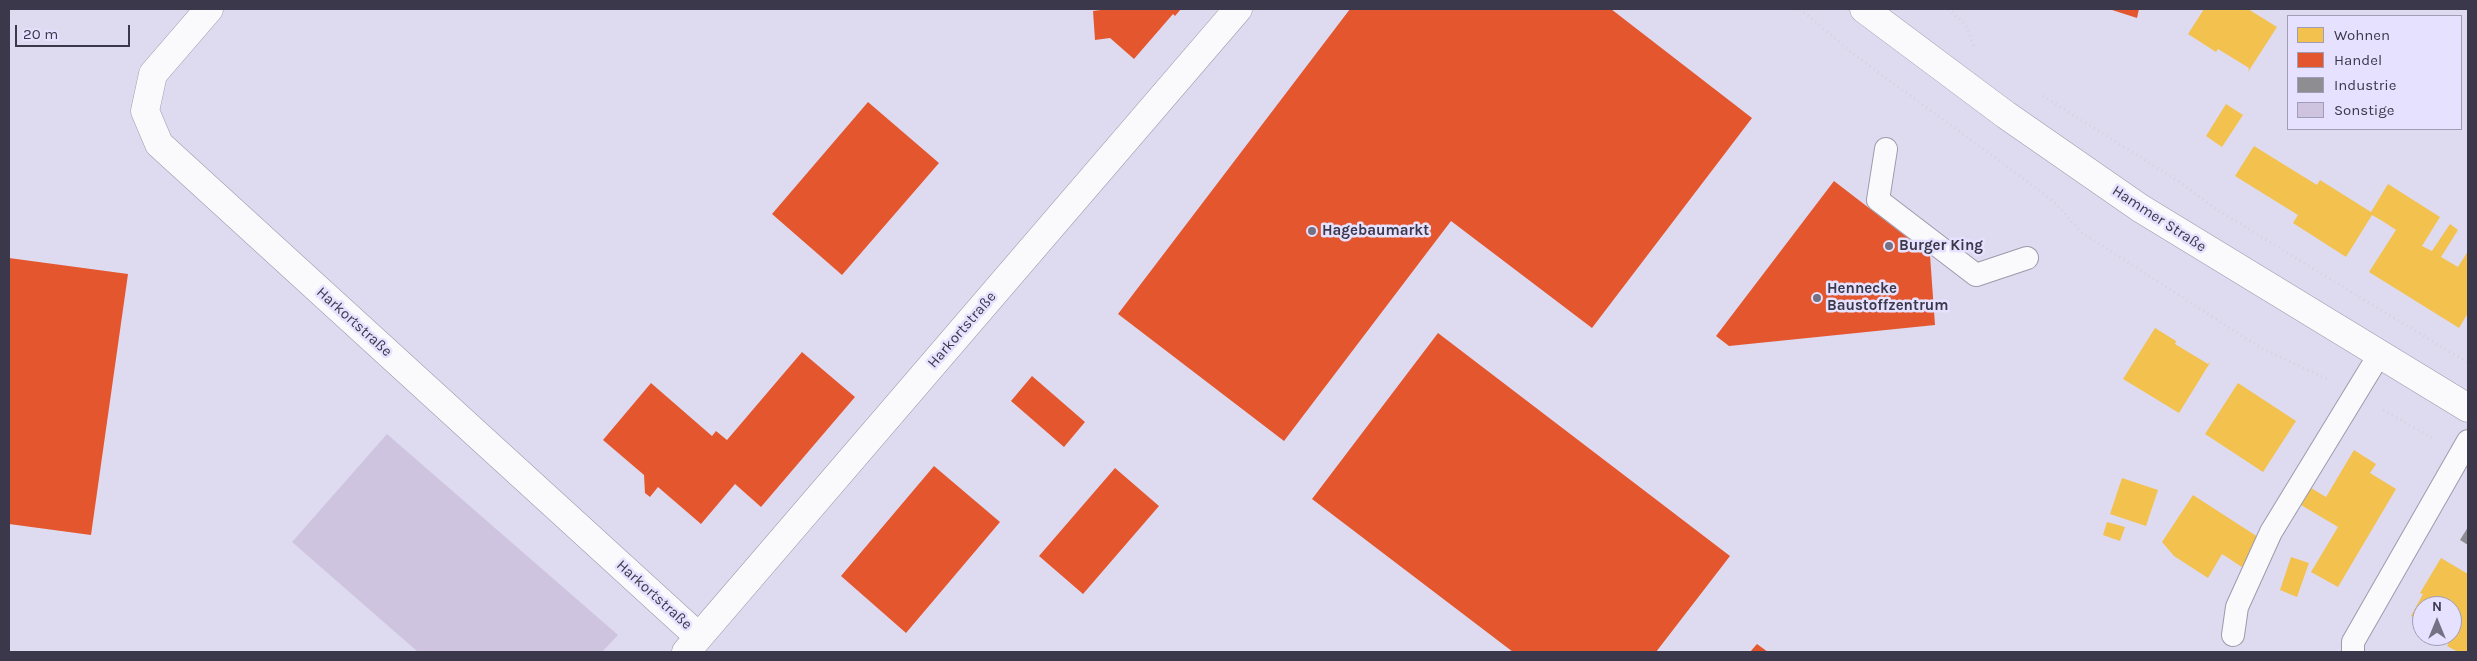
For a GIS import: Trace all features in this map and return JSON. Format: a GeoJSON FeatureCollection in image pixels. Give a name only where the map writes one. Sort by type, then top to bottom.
{"type":"FeatureCollection","features":[{"type":"Feature","properties":{"kind":"street","name":"Harkortstraße"},"geometry":{"type":"LineString","coordinates":[[210,9],[153,74],[145,111],[159,144],[692,644],[1238,9]]}},
{"type":"Feature","properties":{"kind":"street","name":"Hammer Straße"},"geometry":{"type":"LineString","coordinates":[[1877,13],[2006,115],[2140,208],[2468,408]]}},
{"type":"Feature","properties":{"kind":"lane"},"geometry":{"type":"LineString","coordinates":[[1886,149],[1878,200],[1976,274],[2026,258]]}},
{"type":"Feature","properties":{"kind":"lane"},"geometry":{"type":"LineString","coordinates":[[2233,635],[2237,607],[2271,532],[2379,355]]}},
{"type":"Feature","properties":{"kind":"lane"},"geometry":{"type":"LineString","coordinates":[[2353,652],[2354,642],[2464,448]]}},
{"type":"Feature","properties":{"kind":"path"},"geometry":{"type":"LineString","coordinates":[[1800,9],[1856,56],[2039,190],[2081,232],[2097,243],[2261,348],[2314,372],[2464,448]]}},
{"type":"Feature","properties":{"kind":"path"},"geometry":{"type":"LineString","coordinates":[[1948,9],[1966,25],[1972,45],[1978,51]]}},
{"type":"Feature","properties":{"kind":"path"},"geometry":{"type":"LineString","coordinates":[[2037,92],[2178,181],[2214,208],[2468,363]]}},
{"type":"Feature","properties":{"kind":"building: Wohnen"},"geometry":{"type":"Polygon","coordinates":[[[2204,9],[2248,9],[2277,27],[2248,72],[2249,68],[2218,49],[2216,52],[2188,34],[2204,9]]]}},
{"type":"Feature","properties":{"kind":"building: Wohnen"},"geometry":{"type":"Polygon","coordinates":[[[2226,104],[2243,115],[2222,147],[2206,136],[2226,104]]]}},
{"type":"Feature","properties":{"kind":"building: Wohnen"},"geometry":{"type":"Polygon","coordinates":[[[2254,146],[2317,185],[2320,180],[2371,212],[2388,184],[2440,217],[2422,246],[2432,251],[2450,224],[2458,230],[2441,257],[2458,267],[2468,251],[2468,313],[2459,328],[2369,272],[2396,230],[2372,215],[2346,257],[2293,223],[2298,215],[2235,176],[2254,146]]]}},
{"type":"Feature","properties":{"kind":"building: Wohnen"},"geometry":{"type":"Polygon","coordinates":[[[2155,328],[2176,341],[2175,344],[2208,364],[2211,361],[2179,413],[2123,379],[2155,328]]]}},
{"type":"Feature","properties":{"kind":"building: Wohnen"},"geometry":{"type":"Polygon","coordinates":[[[2238,383],[2296,421],[2263,472],[2205,434],[2238,383]]]}},
{"type":"Feature","properties":{"kind":"building: Wohnen"},"geometry":{"type":"Polygon","coordinates":[[[2354,450],[2376,464],[2370,473],[2396,489],[2338,587],[2311,572],[2338,527],[2301,505],[2311,488],[2326,497],[2354,450]]]}},
{"type":"Feature","properties":{"kind":"building: Wohnen"},"geometry":{"type":"Polygon","coordinates":[[[2122,478],[2158,490],[2146,526],[2110,514],[2122,478]]]}},
{"type":"Feature","properties":{"kind":"building: Wohnen"},"geometry":{"type":"Polygon","coordinates":[[[2193,495],[2258,537],[2245,569],[2222,554],[2208,578],[2174,556],[2162,542],[2193,495]]]}},
{"type":"Feature","properties":{"kind":"building: Wohnen"},"geometry":{"type":"Polygon","coordinates":[[[2107,522],[2125,527],[2120,541],[2103,535],[2107,522]]]}},
{"type":"Feature","properties":{"kind":"building: Wohnen"},"geometry":{"type":"Polygon","coordinates":[[[2291,557],[2309,563],[2297,597],[2280,590],[2291,557]]]}},
{"type":"Feature","properties":{"kind":"building: Wohnen"},"geometry":{"type":"Polygon","coordinates":[[[2441,558],[2468,574],[2468,652],[2458,652],[2447,646],[2462,646],[2462,596],[2422,596],[2423,594],[2420,593],[2441,558]]]}},
{"type":"Feature","properties":{"kind":"building: Handel"},"geometry":{"type":"Polygon","coordinates":[[[1108,9],[1181,9],[1175,16],[1173,14],[1134,59],[1110,38],[1095,40],[1093,11],[1108,9]]]}},
{"type":"Feature","properties":{"kind":"building: Handel","name":"Hagebaumarkt"},"geometry":{"type":"Polygon","coordinates":[[[1350,9],[1611,9],[1752,118],[1592,328],[1451,221],[1284,441],[1118,314],[1350,9]]]}},
{"type":"Feature","properties":{"kind":"building: Handel"},"geometry":{"type":"Polygon","coordinates":[[[2109,9],[2139,9],[2137,18],[2109,9]]]}},
{"type":"Feature","properties":{"kind":"building: Handel"},"geometry":{"type":"Polygon","coordinates":[[[868,102],[939,163],[842,275],[772,214],[868,102]]]}},
{"type":"Feature","properties":{"kind":"building: Handel","name":"Hennecke Baustoffzentrum"},"geometry":{"type":"Polygon","coordinates":[[[1834,181],[1930,255],[1935,325],[1729,346],[1716,336],[1834,181]]]}},
{"type":"Feature","properties":{"kind":"building: Handel"},"geometry":{"type":"Polygon","coordinates":[[[9,258],[128,274],[91,535],[9,524],[9,258]]]}},
{"type":"Feature","properties":{"kind":"building: Handel"},"geometry":{"type":"Polygon","coordinates":[[[1438,333],[1730,556],[1656,652],[1513,652],[1312,499],[1438,333]]]}},
{"type":"Feature","properties":{"kind":"building: Handel"},"geometry":{"type":"Polygon","coordinates":[[[802,352],[855,397],[761,507],[735,484],[701,524],[658,487],[650,497],[645,493],[644,475],[603,440],[651,383],[712,436],[716,431],[727,440],[802,352]]]}},
{"type":"Feature","properties":{"kind":"building: Handel"},"geometry":{"type":"Polygon","coordinates":[[[1032,376],[1085,422],[1064,447],[1011,401],[1032,376]]]}},
{"type":"Feature","properties":{"kind":"building: Handel"},"geometry":{"type":"Polygon","coordinates":[[[934,466],[1000,522],[906,633],[841,576],[934,466]]]}},
{"type":"Feature","properties":{"kind":"building: Handel"},"geometry":{"type":"Polygon","coordinates":[[[1115,468],[1159,506],[1083,594],[1039,556],[1115,468]]]}},
{"type":"Feature","properties":{"kind":"building: Handel"},"geometry":{"type":"Polygon","coordinates":[[[1757,644],[1768,652],[1750,652],[1757,644]]]}},
{"type":"Feature","properties":{"kind":"building: Industrie"},"geometry":{"type":"Polygon","coordinates":[[[2468,527],[2468,545],[2460,540],[2468,527]]]}},
{"type":"Feature","properties":{"kind":"building: Sonstige"},"geometry":{"type":"Polygon","coordinates":[[[387,434],[618,635],[602,652],[418,652],[292,542],[387,434]]]}},
{"type":"Feature","properties":{"kind":"place","name":"Hagebaumarkt"},"geometry":{"type":"Point","coordinates":[1312,231]}},
{"type":"Feature","properties":{"kind":"place","name":"Burger King"},"geometry":{"type":"Point","coordinates":[1889,246]}},
{"type":"Feature","properties":{"kind":"place","name":"Hennecke Baustoffzentrum"},"geometry":{"type":"Point","coordinates":[1817,298]}}]}
